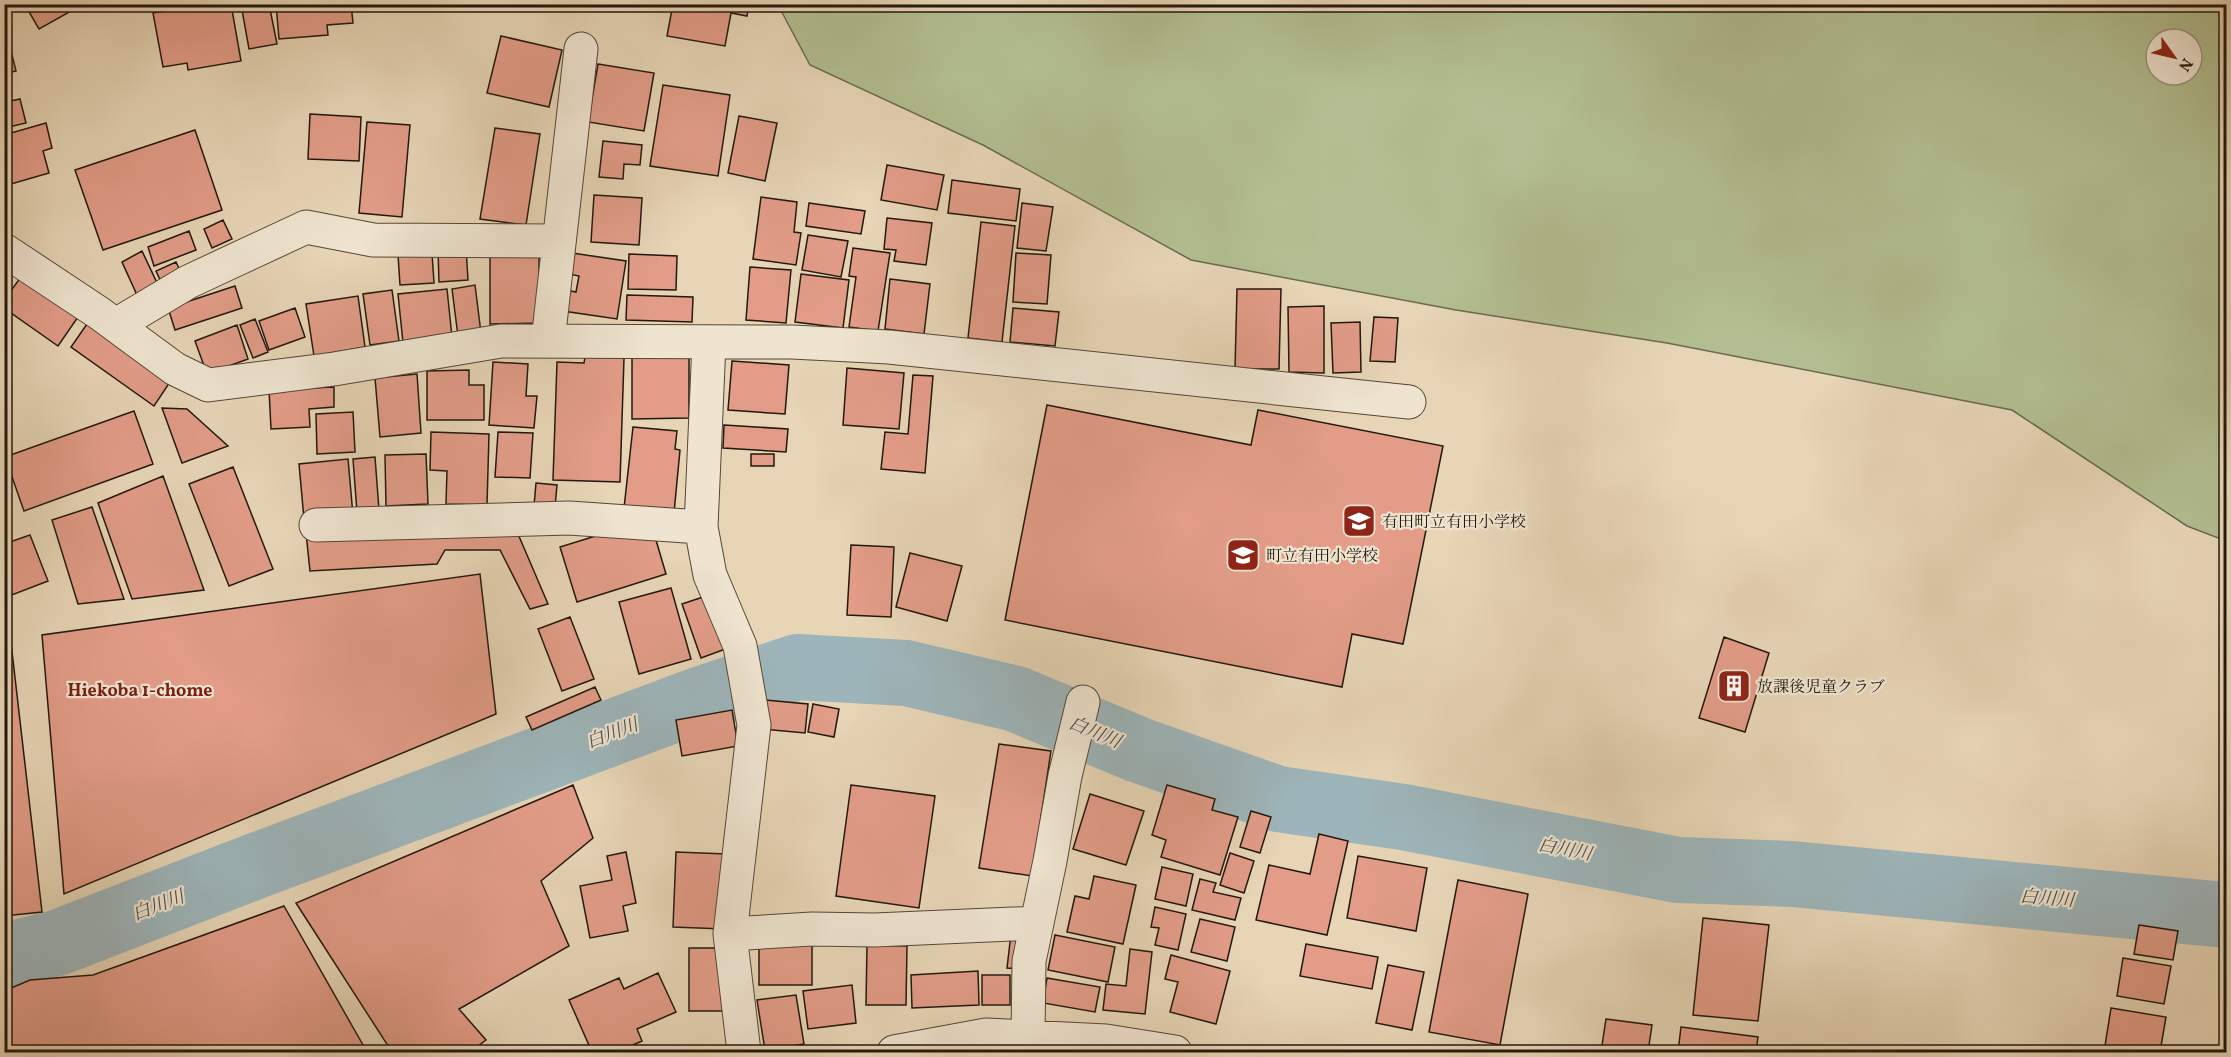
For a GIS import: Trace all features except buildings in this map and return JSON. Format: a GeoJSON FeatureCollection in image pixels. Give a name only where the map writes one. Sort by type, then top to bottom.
{"type":"FeatureCollection","features":[{"type":"Feature","properties":{"kind":"street"},"geometry":{"type":"LineString","coordinates":[[548,341],[581,50]]}},
{"type":"Feature","properties":{"kind":"street"},"geometry":{"type":"LineString","coordinates":[[116,325],[188,282],[306,227],[374,240],[559,241]]}},
{"type":"Feature","properties":{"kind":"street"},"geometry":{"type":"LineString","coordinates":[[4,250],[116,325],[175,369],[208,386],[334,369],[501,341],[792,342],[889,347],[1409,402]]}},
{"type":"Feature","properties":{"kind":"street"},"geometry":{"type":"LineString","coordinates":[[709,343],[701,527],[710,575],[740,646],[754,725],[730,934],[744,1053]]}},
{"type":"Feature","properties":{"kind":"street"},"geometry":{"type":"LineString","coordinates":[[316,525],[569,518],[701,527]]}},
{"type":"Feature","properties":{"kind":"street"},"geometry":{"type":"LineString","coordinates":[[1028,1037],[1029,961],[1065,776],[1083,702]]}},
{"type":"Feature","properties":{"kind":"street"},"geometry":{"type":"LineString","coordinates":[[730,934],[812,928],[875,930],[1037,923]]}},
{"type":"Feature","properties":{"kind":"street"},"geometry":{"type":"LineString","coordinates":[[894,1053],[986,1035],[1106,1041],[1175,1053]]}},
{"type":"Feature","properties":{"kind":"green space"},"geometry":{"type":"Polygon","coordinates":[[[778,5],[2226,5],[2226,541],[2187,526],[2012,410],[1667,343],[1456,310],[1191,260],[983,145],[810,65],[778,5]]]}},
{"type":"Feature","properties":{"kind":"waterway","name":"白川川"},"geometry":{"type":"LineString","coordinates":[[4,956],[57,943],[699,700],[797,667],[906,673],[1016,699],[1139,750],[1278,799],[1403,817],[1678,870],[1792,874],[2226,915]]}},
{"type":"Feature","properties":{"kind":"place","name":"有田町立有田小学校"},"geometry":{"type":"Point","coordinates":[1359,521]}},
{"type":"Feature","properties":{"kind":"place","name":"町立有田小学校"},"geometry":{"type":"Point","coordinates":[1243,555]}},
{"type":"Feature","properties":{"kind":"place","name":"放課後児童クラブ"},"geometry":{"type":"Point","coordinates":[1734,686]}},
{"type":"Feature","properties":{"kind":"district","name":"Hiekoba 1-chome"},"geometry":{"type":"Point","coordinates":[140,690]}}]}
